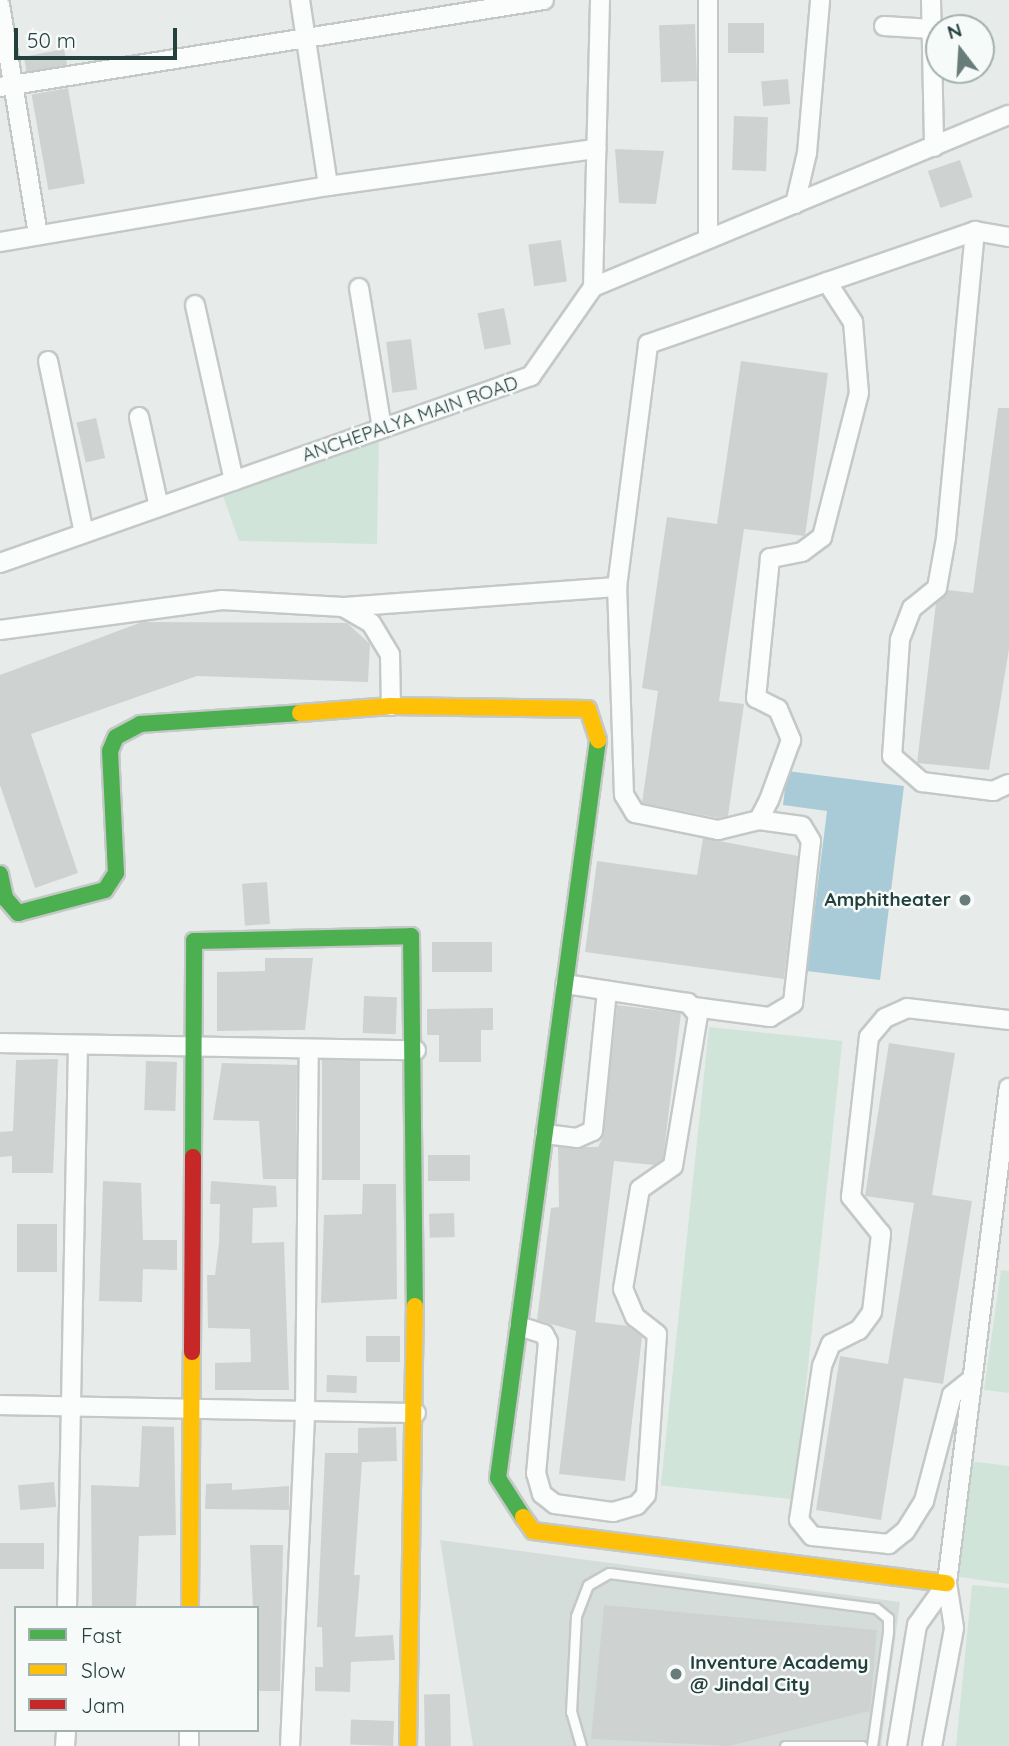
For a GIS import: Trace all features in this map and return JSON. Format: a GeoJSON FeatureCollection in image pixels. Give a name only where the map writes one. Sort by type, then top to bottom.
{"type":"FeatureCollection","features":[{"type":"Feature","properties":{"kind":"street"},"geometry":{"type":"LineString","coordinates":[[300,0],[328,186]]}},
{"type":"Feature","properties":{"kind":"street"},"geometry":{"type":"LineString","coordinates":[[6,86],[306,43],[544,0]]}},
{"type":"Feature","properties":{"kind":"street"},"geometry":{"type":"LineString","coordinates":[[600,0],[593,287],[1009,115]]}},
{"type":"Feature","properties":{"kind":"street"},"geometry":{"type":"LineString","coordinates":[[708,0],[708,239]]}},
{"type":"Feature","properties":{"kind":"street"},"geometry":{"type":"LineString","coordinates":[[795,204],[807,153],[820,0]]}},
{"type":"Feature","properties":{"kind":"street"},"geometry":{"type":"LineString","coordinates":[[0,5],[6,86],[38,234]]}},
{"type":"Feature","properties":{"kind":"street"},"geometry":{"type":"LineString","coordinates":[[884,26],[925,29]]}},
{"type":"Feature","properties":{"kind":"street"},"geometry":{"type":"LineString","coordinates":[[933,84],[934,147]]}},
{"type":"Feature","properties":{"kind":"street"},"geometry":{"type":"LineString","coordinates":[[0,242],[328,186],[596,149]]}},
{"type":"Feature","properties":{"kind":"street"},"geometry":{"type":"LineString","coordinates":[[565,984],[694,1007],[770,1017],[793,1003],[811,841],[802,826],[759,820],[718,830],[635,813],[624,795],[617,587],[648,344],[975,231],[1009,237]]}},
{"type":"Feature","properties":{"kind":"street"},"geometry":{"type":"LineString","coordinates":[[975,231],[946,538],[937,588],[912,608],[900,640],[892,756],[922,782],[993,791],[1009,784]]}},
{"type":"Feature","properties":{"kind":"street"},"geometry":{"type":"LineString","coordinates":[[759,820],[790,740],[778,709],[756,698],[771,558],[802,552],[822,537],[859,393],[853,322],[827,282]]}},
{"type":"Feature","properties":{"kind":"street","name":"ANCHEPALYA MAIN ROAD"},"geometry":{"type":"LineString","coordinates":[[0,563],[531,376],[593,287]]}},
{"type":"Feature","properties":{"kind":"street"},"geometry":{"type":"LineString","coordinates":[[359,288],[382,428]]}},
{"type":"Feature","properties":{"kind":"street"},"geometry":{"type":"LineString","coordinates":[[195,305],[234,481]]}},
{"type":"Feature","properties":{"kind":"street"},"geometry":{"type":"LineString","coordinates":[[48,361],[84,533]]}},
{"type":"Feature","properties":{"kind":"street"},"geometry":{"type":"LineString","coordinates":[[139,417],[159,507]]}},
{"type":"Feature","properties":{"kind":"street"},"geometry":{"type":"LineString","coordinates":[[0,630],[222,600],[343,607],[617,587]]}},
{"type":"Feature","properties":{"kind":"street"},"geometry":{"type":"LineString","coordinates":[[343,607],[372,623],[390,655],[391,706]]}},
{"type":"Feature","properties":{"kind":"street"},"geometry":{"type":"LineString","coordinates":[[0,874],[5,898],[18,913],[105,890],[116,873],[110,751],[117,737],[139,723],[391,706],[588,709],[599,736],[498,1478],[533,1531],[947,1583]]}},
{"type":"Feature","properties":{"kind":"street"},"geometry":{"type":"LineString","coordinates":[[190,1606],[194,941],[411,936],[416,1050],[416,1413],[408,1746]]}},
{"type":"Feature","properties":{"kind":"street"},"geometry":{"type":"LineString","coordinates":[[545,1134],[577,1138],[593,1130],[607,991]]}},
{"type":"Feature","properties":{"kind":"street"},"geometry":{"type":"LineString","coordinates":[[519,1326],[544,1334],[548,1342],[536,1473],[542,1494],[555,1504],[601,1510],[637,1505],[646,1495],[657,1334],[635,1317],[623,1289],[640,1189],[673,1166],[694,1007]]}},
{"type":"Feature","properties":{"kind":"street"},"geometry":{"type":"LineString","coordinates":[[972,1380],[952,1395],[925,1501],[905,1531],[889,1544],[812,1536],[799,1520],[822,1366],[831,1344],[859,1330],[872,1311],[881,1234],[851,1197],[869,1037],[886,1018],[907,1008],[1009,1020]]}},
{"type":"Feature","properties":{"kind":"street"},"geometry":{"type":"LineString","coordinates":[[0,1043],[78,1047],[193,1045],[416,1050]]}},
{"type":"Feature","properties":{"kind":"street"},"geometry":{"type":"LineString","coordinates":[[67,1606],[78,1047]]}},
{"type":"Feature","properties":{"kind":"street"},"geometry":{"type":"LineString","coordinates":[[290,1746],[305,1410],[309,1049]]}},
{"type":"Feature","properties":{"kind":"street"},"geometry":{"type":"LineString","coordinates":[[932,1746],[954,1629],[947,1583],[1009,1087]]}},
{"type":"Feature","properties":{"kind":"street"},"geometry":{"type":"LineString","coordinates":[[0,1405],[416,1413]]}},
{"type":"Feature","properties":{"kind":"street"},"geometry":{"type":"LineString","coordinates":[[897,1746],[917,1625],[947,1583]]}},
{"type":"Feature","properties":{"kind":"lane"},"geometry":{"type":"LineString","coordinates":[[581,1746],[571,1712],[576,1616],[588,1585],[609,1573],[876,1608],[888,1618],[888,1632],[872,1746]]}},
{"type":"Feature","properties":{"kind":"lane"},"geometry":{"type":"LineString","coordinates":[[785,1746],[862,1746]]}},
{"type":"Feature","properties":{"kind":"shaded area","name":"Inventure Academy @ Jindal City"},"geometry":{"type":"Polygon","coordinates":[[[440,1540],[900,1602],[881,1746],[473,1746],[440,1540]]]}},
{"type":"Feature","properties":{"kind":"green space"},"geometry":{"type":"Polygon","coordinates":[[[379,441],[377,544],[239,541],[223,496],[379,441]]]}},
{"type":"Feature","properties":{"kind":"green space"},"geometry":{"type":"Polygon","coordinates":[[[709,1027],[842,1041],[794,1499],[661,1485],[709,1027]]]}},
{"type":"Feature","properties":{"kind":"green space"},"geometry":{"type":"Polygon","coordinates":[[[1001,1270],[1009,1271],[1009,1393],[984,1390],[1001,1270]]]}},
{"type":"Feature","properties":{"kind":"green space"},"geometry":{"type":"Polygon","coordinates":[[[969,1461],[1009,1466],[1009,1584],[953,1576],[969,1461]]]}},
{"type":"Feature","properties":{"kind":"green space"},"geometry":{"type":"Polygon","coordinates":[[[972,1585],[1009,1588],[1009,1746],[956,1746],[972,1585]]]}},
{"type":"Feature","properties":{"kind":"water"},"geometry":{"type":"Polygon","coordinates":[[[787,771],[904,786],[880,980],[807,971],[827,811],[783,805],[787,771]]]}},
{"type":"Feature","properties":{"kind":"building"},"geometry":{"type":"Polygon","coordinates":[[[728,23],[764,23],[764,53],[728,53],[728,23]]]}},
{"type":"Feature","properties":{"kind":"building"},"geometry":{"type":"Polygon","coordinates":[[[695,24],[697,81],[661,82],[659,25],[695,24]]]}},
{"type":"Feature","properties":{"kind":"building"},"geometry":{"type":"Polygon","coordinates":[[[64,49],[67,65],[27,73],[24,57],[64,49]]]}},
{"type":"Feature","properties":{"kind":"building"},"geometry":{"type":"Polygon","coordinates":[[[788,79],[790,104],[763,106],[761,81],[788,79]]]}},
{"type":"Feature","properties":{"kind":"building"},"geometry":{"type":"Polygon","coordinates":[[[68,88],[85,184],[48,190],[32,94],[68,88]]]}},
{"type":"Feature","properties":{"kind":"building"},"geometry":{"type":"Polygon","coordinates":[[[734,116],[768,117],[766,171],[732,170],[734,116]]]}},
{"type":"Feature","properties":{"kind":"building"},"geometry":{"type":"Polygon","coordinates":[[[615,149],[664,151],[656,204],[619,203],[615,149]]]}},
{"type":"Feature","properties":{"kind":"building"},"geometry":{"type":"Polygon","coordinates":[[[960,160],[973,197],[941,208],[928,171],[960,160]]]}},
{"type":"Feature","properties":{"kind":"building"},"geometry":{"type":"Polygon","coordinates":[[[561,240],[567,282],[534,286],[528,245],[561,240]]]}},
{"type":"Feature","properties":{"kind":"building"},"geometry":{"type":"Polygon","coordinates":[[[504,308],[511,344],[485,349],[477,313],[504,308]]]}},
{"type":"Feature","properties":{"kind":"building"},"geometry":{"type":"Polygon","coordinates":[[[411,339],[417,390],[392,393],[386,342],[411,339]]]}},
{"type":"Feature","properties":{"kind":"building"},"geometry":{"type":"Polygon","coordinates":[[[741,361],[828,373],[805,536],[744,529],[719,701],[744,704],[728,816],[718,818],[642,803],[658,691],[642,688],[667,517],[717,524],[741,361]]]}},
{"type":"Feature","properties":{"kind":"building"},"geometry":{"type":"Polygon","coordinates":[[[998,408],[1009,408],[1009,649],[989,770],[917,763],[936,603],[948,590],[973,593],[998,408]]]}},
{"type":"Feature","properties":{"kind":"building"},"geometry":{"type":"Polygon","coordinates":[[[96,418],[105,458],[86,462],[77,422],[96,418]]]}},
{"type":"Feature","properties":{"kind":"building"},"geometry":{"type":"Polygon","coordinates":[[[142,622],[347,623],[370,644],[368,682],[197,676],[31,734],[78,873],[35,888],[0,785],[0,675],[142,622]]]}},
{"type":"Feature","properties":{"kind":"building"},"geometry":{"type":"Polygon","coordinates":[[[703,838],[798,856],[784,979],[585,952],[597,861],[697,875],[703,838]]]}},
{"type":"Feature","properties":{"kind":"building"},"geometry":{"type":"Polygon","coordinates":[[[267,882],[270,924],[245,926],[242,884],[267,882]]]}},
{"type":"Feature","properties":{"kind":"building"},"geometry":{"type":"Polygon","coordinates":[[[432,942],[492,942],[492,972],[432,972],[432,942]]]}},
{"type":"Feature","properties":{"kind":"building"},"geometry":{"type":"Polygon","coordinates":[[[265,958],[313,958],[305,1030],[217,1031],[217,972],[265,971],[265,958]]]}},
{"type":"Feature","properties":{"kind":"building"},"geometry":{"type":"Polygon","coordinates":[[[364,996],[397,997],[396,1034],[363,1033],[364,996]]]}},
{"type":"Feature","properties":{"kind":"building"},"geometry":{"type":"Polygon","coordinates":[[[617,1005],[681,1013],[663,1159],[654,1165],[614,1161],[595,1322],[628,1326],[642,1337],[625,1481],[559,1474],[576,1331],[537,1320],[551,1208],[559,1207],[558,1147],[598,1147],[603,1137],[617,1005]]]}},
{"type":"Feature","properties":{"kind":"building"},"geometry":{"type":"Polygon","coordinates":[[[493,1008],[493,1030],[481,1030],[481,1062],[439,1062],[439,1035],[427,1035],[427,1009],[493,1008]]]}},
{"type":"Feature","properties":{"kind":"building"},"geometry":{"type":"Polygon","coordinates":[[[889,1043],[955,1053],[932,1195],[972,1201],[943,1384],[904,1378],[881,1520],[816,1510],[840,1356],[888,1364],[914,1203],[865,1196],[889,1043]]]}},
{"type":"Feature","properties":{"kind":"building"},"geometry":{"type":"Polygon","coordinates":[[[58,1059],[53,1173],[12,1173],[12,1156],[0,1157],[0,1132],[13,1131],[16,1060],[58,1059]]]}},
{"type":"Feature","properties":{"kind":"building"},"geometry":{"type":"Polygon","coordinates":[[[322,1060],[360,1060],[360,1180],[322,1180],[322,1060]]]}},
{"type":"Feature","properties":{"kind":"building"},"geometry":{"type":"Polygon","coordinates":[[[146,1061],[177,1062],[175,1111],[144,1110],[146,1061]]]}},
{"type":"Feature","properties":{"kind":"building"},"geometry":{"type":"Polygon","coordinates":[[[222,1063],[297,1065],[296,1179],[263,1179],[259,1121],[213,1120],[222,1063]]]}},
{"type":"Feature","properties":{"kind":"building"},"geometry":{"type":"Polygon","coordinates":[[[428,1155],[470,1155],[470,1181],[428,1181],[428,1155]]]}},
{"type":"Feature","properties":{"kind":"building"},"geometry":{"type":"Polygon","coordinates":[[[103,1181],[141,1183],[143,1240],[177,1240],[177,1270],[143,1269],[142,1302],[99,1301],[103,1181]]]}},
{"type":"Feature","properties":{"kind":"building"},"geometry":{"type":"Polygon","coordinates":[[[211,1181],[276,1186],[277,1207],[253,1208],[252,1243],[284,1242],[289,1390],[215,1390],[215,1363],[251,1362],[250,1329],[208,1328],[207,1275],[215,1275],[220,1204],[210,1204],[211,1181]]]}},
{"type":"Feature","properties":{"kind":"building"},"geometry":{"type":"Polygon","coordinates":[[[363,1184],[396,1184],[397,1299],[321,1303],[324,1215],[362,1214],[363,1184]]]}},
{"type":"Feature","properties":{"kind":"building"},"geometry":{"type":"Polygon","coordinates":[[[454,1213],[455,1237],[430,1238],[429,1214],[454,1213]]]}},
{"type":"Feature","properties":{"kind":"building"},"geometry":{"type":"Polygon","coordinates":[[[17,1224],[57,1224],[57,1272],[17,1272],[17,1224]]]}},
{"type":"Feature","properties":{"kind":"building"},"geometry":{"type":"Polygon","coordinates":[[[366,1336],[400,1336],[400,1362],[366,1362],[366,1336]]]}},
{"type":"Feature","properties":{"kind":"building"},"geometry":{"type":"Polygon","coordinates":[[[327,1375],[357,1376],[356,1393],[326,1392],[327,1375]]]}},
{"type":"Feature","properties":{"kind":"building"},"geometry":{"type":"Polygon","coordinates":[[[142,1426],[174,1427],[176,1535],[139,1536],[136,1606],[92,1606],[91,1485],[139,1487],[142,1426]]]}},
{"type":"Feature","properties":{"kind":"building"},"geometry":{"type":"Polygon","coordinates":[[[396,1427],[397,1461],[362,1462],[354,1575],[360,1575],[355,1637],[393,1635],[395,1660],[351,1662],[350,1692],[315,1691],[315,1667],[323,1667],[322,1627],[317,1627],[325,1453],[358,1453],[358,1428],[396,1427]]]}},
{"type":"Feature","properties":{"kind":"building"},"geometry":{"type":"Polygon","coordinates":[[[54,1482],[56,1507],[20,1510],[18,1485],[54,1482]]]}},
{"type":"Feature","properties":{"kind":"building"},"geometry":{"type":"Polygon","coordinates":[[[232,1483],[232,1490],[289,1486],[289,1510],[205,1509],[206,1484],[232,1483]]]}},
{"type":"Feature","properties":{"kind":"building"},"geometry":{"type":"Polygon","coordinates":[[[0,1543],[44,1543],[44,1569],[0,1569],[0,1543]]]}},
{"type":"Feature","properties":{"kind":"building"},"geometry":{"type":"Polygon","coordinates":[[[250,1545],[283,1545],[280,1691],[259,1691],[259,1606],[253,1606],[250,1545]]]}},
{"type":"Feature","properties":{"kind":"building"},"geometry":{"type":"Polygon","coordinates":[[[604,1605],[877,1630],[870,1711],[729,1746],[591,1739],[604,1605]]]}},
{"type":"Feature","properties":{"kind":"building"},"geometry":{"type":"Polygon","coordinates":[[[424,1694],[450,1694],[451,1746],[425,1746],[424,1694]]]}},
{"type":"Feature","properties":{"kind":"building"},"geometry":{"type":"Polygon","coordinates":[[[351,1719],[394,1721],[393,1746],[350,1744],[351,1719]]]}},
{"type":"Feature","properties":{"kind":"traffic: fast"},"geometry":{"type":"LineString","coordinates":[[0,874],[5,898],[18,913],[105,890],[116,873],[110,751],[116,737],[140,724],[300,713]]}},
{"type":"Feature","properties":{"kind":"traffic: fast"},"geometry":{"type":"LineString","coordinates":[[523,1517],[498,1478],[598,740]]}},
{"type":"Feature","properties":{"kind":"traffic: fast"},"geometry":{"type":"LineString","coordinates":[[193,1157],[194,941],[411,936],[415,1306]]}},
{"type":"Feature","properties":{"kind":"traffic: slow"},"geometry":{"type":"LineString","coordinates":[[300,713],[391,706],[588,709],[598,740]]}},
{"type":"Feature","properties":{"kind":"traffic: slow"},"geometry":{"type":"LineString","coordinates":[[408,1746],[415,1306]]}},
{"type":"Feature","properties":{"kind":"traffic: slow"},"geometry":{"type":"LineString","coordinates":[[190,1606],[192,1352]]}},
{"type":"Feature","properties":{"kind":"traffic: slow"},"geometry":{"type":"LineString","coordinates":[[523,1517],[533,1531],[947,1583]]}},
{"type":"Feature","properties":{"kind":"traffic: jam"},"geometry":{"type":"LineString","coordinates":[[192,1352],[193,1157]]}},
{"type":"Feature","properties":{"kind":"place","name":"Amphitheater"},"geometry":{"type":"Point","coordinates":[965,900]}},
{"type":"Feature","properties":{"kind":"place","name":"Inventure Academy @ Jindal City"},"geometry":{"type":"Point","coordinates":[676,1674]}}]}
